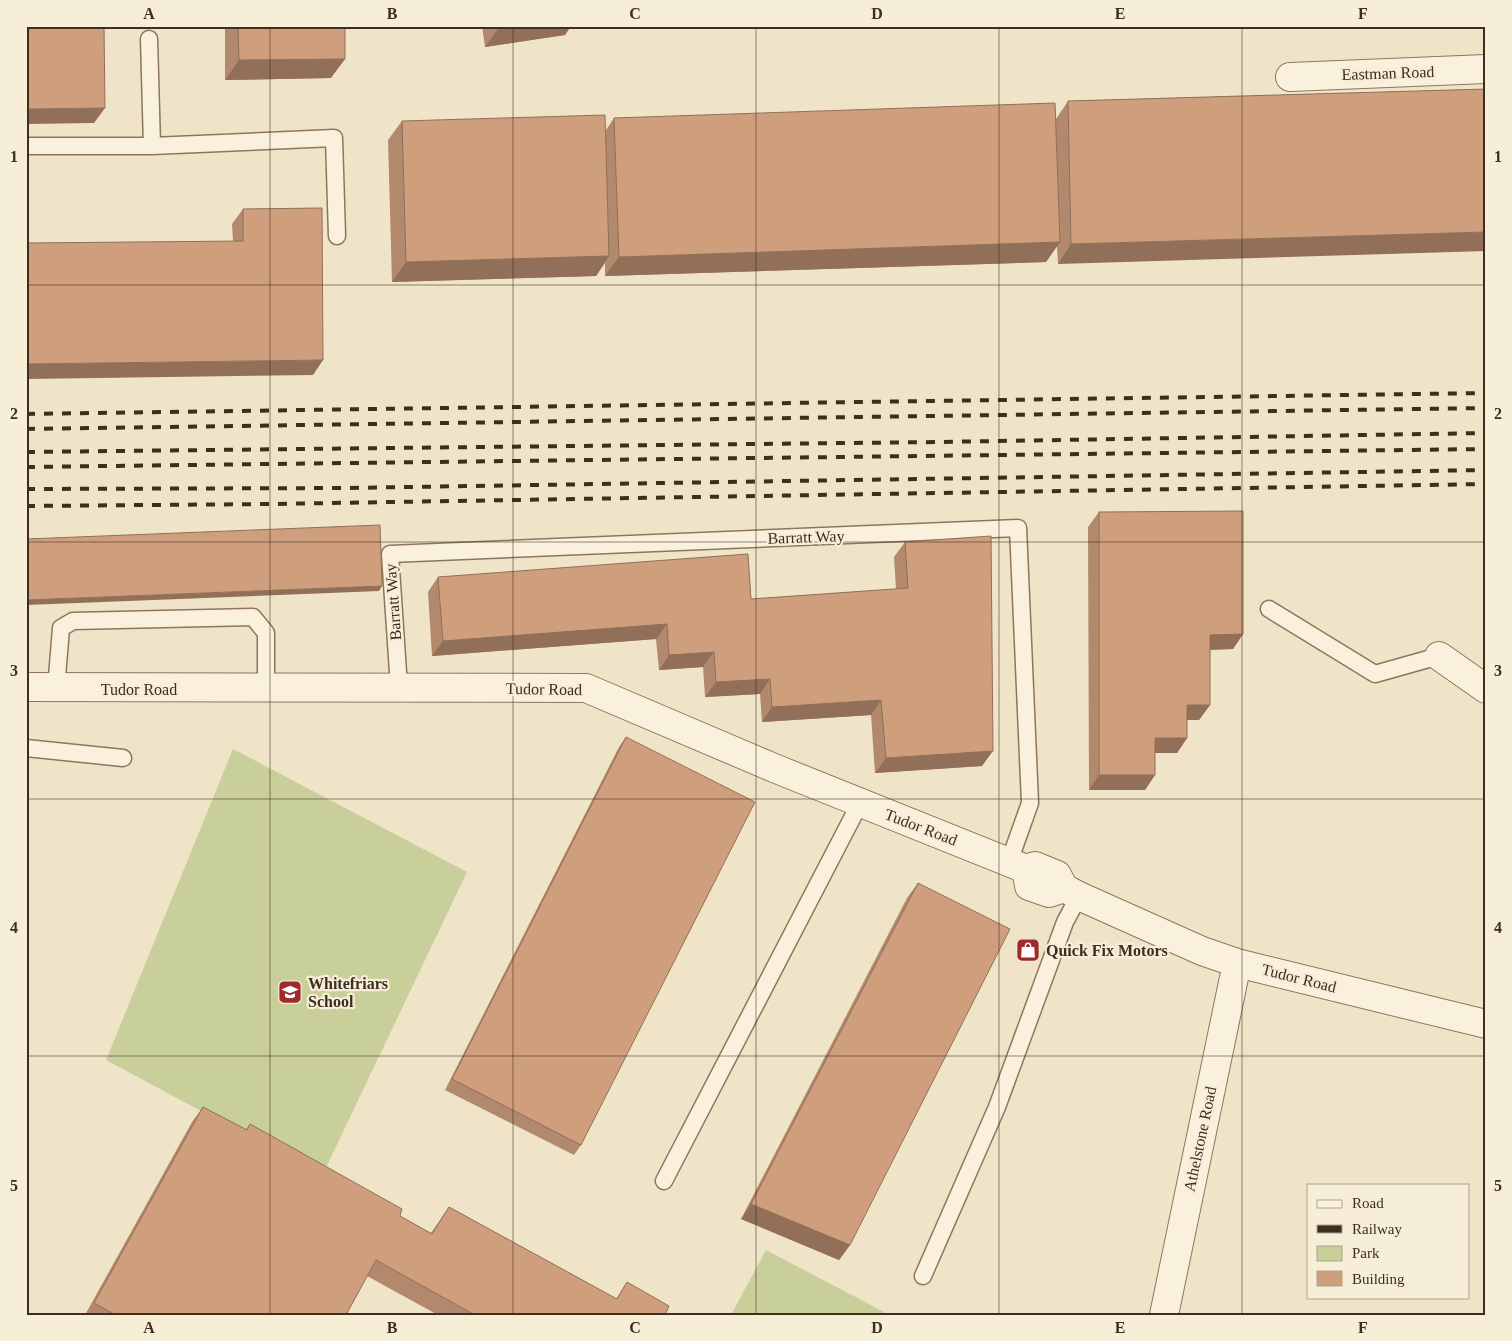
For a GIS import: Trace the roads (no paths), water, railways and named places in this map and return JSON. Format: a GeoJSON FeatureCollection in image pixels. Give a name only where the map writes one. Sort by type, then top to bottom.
{"type":"FeatureCollection","features":[{"type":"Feature","properties":{"kind":"street","name":"Eastman Road"},"geometry":{"type":"LineString","coordinates":[[1290,77],[1486,69]]}},
{"type":"Feature","properties":{"kind":"street"},"geometry":{"type":"LineString","coordinates":[[1439,656],[1486,689]]}},
{"type":"Feature","properties":{"kind":"street","name":"Tudor Road"},"geometry":{"type":"LineString","coordinates":[[26,687],[56,689],[586,688],[860,803],[1017,865],[1035,866],[1057,875],[1072,892],[1202,951],[1237,963],[1486,1024]]}},
{"type":"Feature","properties":{"kind":"street","name":"Athelstone Road"},"geometry":{"type":"LineString","coordinates":[[1164,1315],[1237,963]]}},
{"type":"Feature","properties":{"kind":"lane"},"geometry":{"type":"LineString","coordinates":[[149,39],[152,146]]}},
{"type":"Feature","properties":{"kind":"lane"},"geometry":{"type":"LineString","coordinates":[[26,146],[152,146],[334,138],[337,236]]}},
{"type":"Feature","properties":{"kind":"lane","name":"Barratt Way"},"geometry":{"type":"LineString","coordinates":[[399,687],[390,554],[1018,528],[1030,804],[1017,865]]}},
{"type":"Feature","properties":{"kind":"lane"},"geometry":{"type":"LineString","coordinates":[[1269,609],[1375,674],[1439,656]]}},
{"type":"Feature","properties":{"kind":"lane"},"geometry":{"type":"LineString","coordinates":[[56,689],[61,628],[73,621],[253,617],[266,633],[266,688]]}},
{"type":"Feature","properties":{"kind":"lane"},"geometry":{"type":"LineString","coordinates":[[26,748],[123,758]]}},
{"type":"Feature","properties":{"kind":"lane"},"geometry":{"type":"LineString","coordinates":[[664,1181],[860,803]]}},
{"type":"Feature","properties":{"kind":"lane"},"geometry":{"type":"LineString","coordinates":[[923,1276],[997,1107],[1065,922],[1072,892]]}},
{"type":"Feature","properties":{"kind":"railway"},"geometry":{"type":"LineString","coordinates":[[26,414],[1486,393]]}},
{"type":"Feature","properties":{"kind":"railway"},"geometry":{"type":"LineString","coordinates":[[26,429],[1486,408]]}},
{"type":"Feature","properties":{"kind":"railway"},"geometry":{"type":"LineString","coordinates":[[26,452],[938,442],[1486,433]]}},
{"type":"Feature","properties":{"kind":"railway"},"geometry":{"type":"LineString","coordinates":[[26,467],[1486,449]]}},
{"type":"Feature","properties":{"kind":"railway"},"geometry":{"type":"LineString","coordinates":[[26,489],[346,488],[1486,470]]}},
{"type":"Feature","properties":{"kind":"railway"},"geometry":{"type":"LineString","coordinates":[[26,506],[271,504],[1486,484]]}},
{"type":"Feature","properties":{"kind":"place","name":"Quick Fix Motors"},"geometry":{"type":"Point","coordinates":[1028,950]}},
{"type":"Feature","properties":{"kind":"place","name":"Whitefriars School"},"geometry":{"type":"Point","coordinates":[290,992]}}]}
